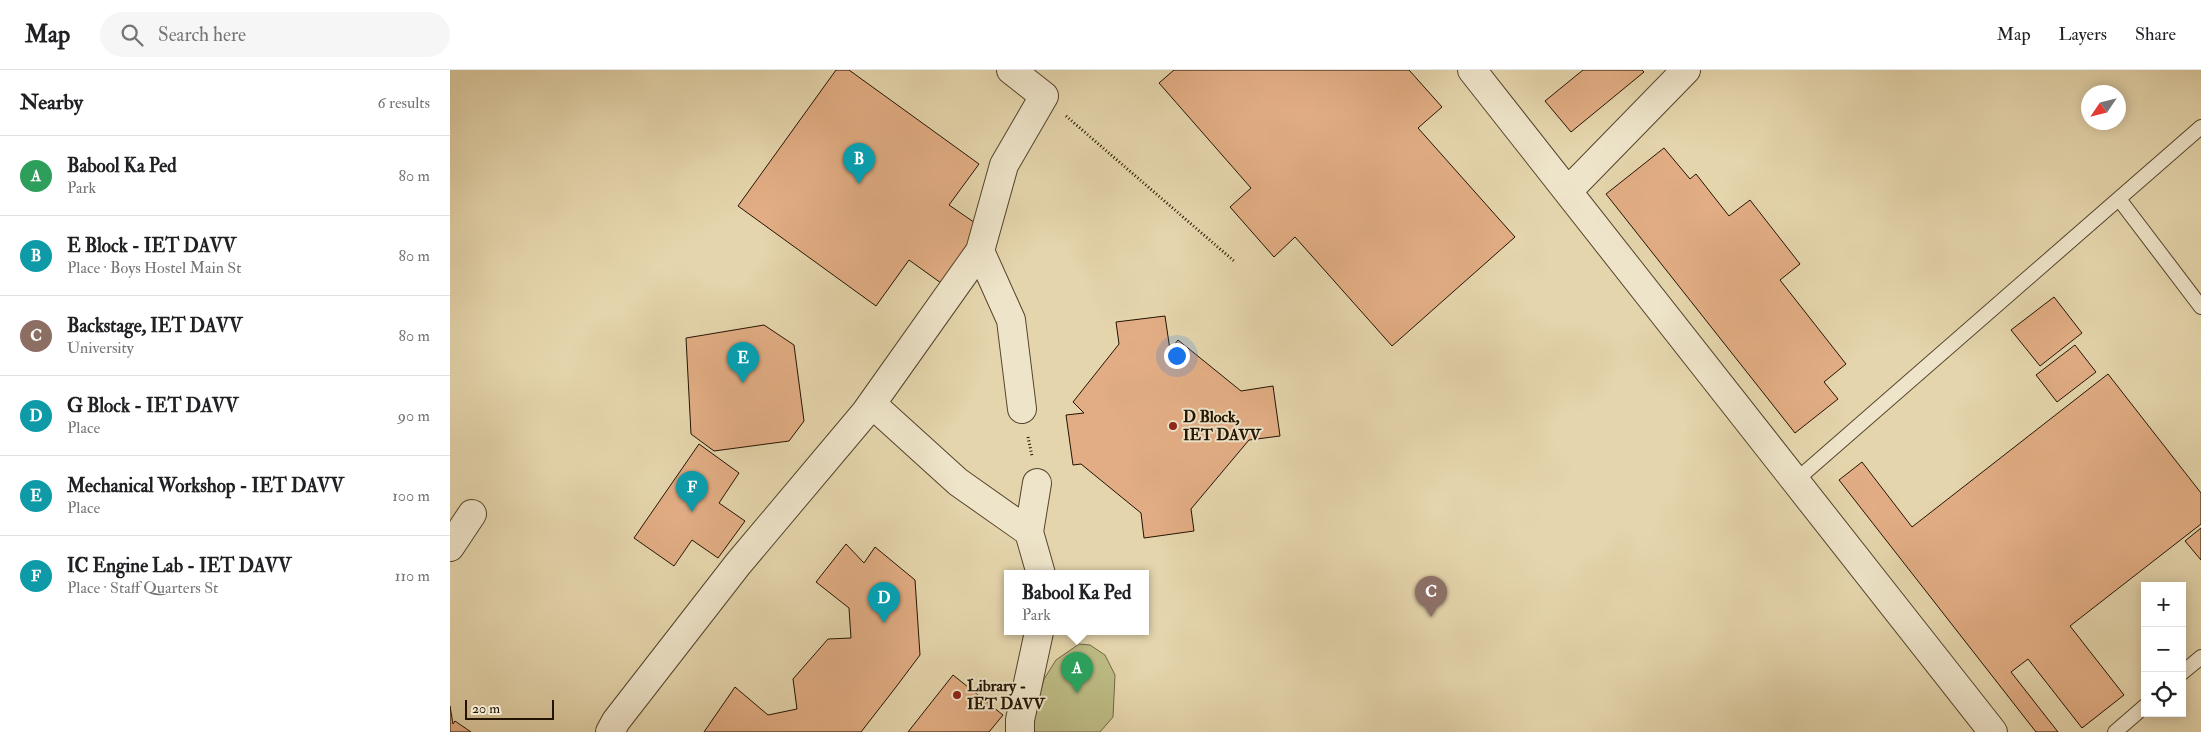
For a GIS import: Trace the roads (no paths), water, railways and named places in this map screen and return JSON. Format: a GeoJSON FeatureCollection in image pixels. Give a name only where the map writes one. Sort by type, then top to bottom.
{"type":"FeatureCollection","features":[{"type":"Feature","properties":{"kind":"street"},"geometry":{"type":"LineString","coordinates":[[610,732],[616,721],[738,564],[872,404],[980,251],[1004,165],[1044,96],[1011,70]]}},
{"type":"Feature","properties":{"kind":"street"},"geometry":{"type":"LineString","coordinates":[[1472,70],[1794,482],[1993,732]]}},
{"type":"Feature","properties":{"kind":"street"},"geometry":{"type":"LineString","coordinates":[[1568,191],[1686,70]]}},
{"type":"Feature","properties":{"kind":"street"},"geometry":{"type":"LineString","coordinates":[[980,251],[1011,320],[1022,409]]}},
{"type":"Feature","properties":{"kind":"street"},"geometry":{"type":"LineString","coordinates":[[872,404],[958,482],[1030,532]]}},
{"type":"Feature","properties":{"kind":"street"},"geometry":{"type":"LineString","coordinates":[[1037,483],[1030,532],[1040,570]]}},
{"type":"Feature","properties":{"kind":"street"},"geometry":{"type":"LineString","coordinates":[[450,547],[472,514]]}},
{"type":"Feature","properties":{"kind":"street"},"geometry":{"type":"LineString","coordinates":[[1020,732],[1020,720],[1038,635]]}},
{"type":"Feature","properties":{"kind":"lane"},"geometry":{"type":"LineString","coordinates":[[1794,482],[2201,127]]}},
{"type":"Feature","properties":{"kind":"lane"},"geometry":{"type":"LineString","coordinates":[[2119,199],[2201,306]]}},
{"type":"Feature","properties":{"kind":"lane"},"geometry":{"type":"LineString","coordinates":[[2183,672],[2201,657]]}},
{"type":"Feature","properties":{"kind":"lane"},"geometry":{"type":"LineString","coordinates":[[2115,732],[2141,709]]}},
{"type":"Feature","properties":{"kind":"place","name":"E Block - IET DAVV"},"geometry":{"type":"Point","coordinates":[859,184]}},
{"type":"Feature","properties":{"kind":"place","name":"Mechanical Workshop - IET DAVV"},"geometry":{"type":"Point","coordinates":[743,383]}},
{"type":"Feature","properties":{"kind":"place","name":"D Block, IET DAVV"},"geometry":{"type":"Point","coordinates":[1173,426]}},
{"type":"Feature","properties":{"kind":"place","name":"IC Engine Lab - IET DAVV"},"geometry":{"type":"Point","coordinates":[692,512]}},
{"type":"Feature","properties":{"kind":"place","name":"Backstage, IET DAVV"},"geometry":{"type":"Point","coordinates":[1431,617]}},
{"type":"Feature","properties":{"kind":"place","name":"G Block - IET DAVV"},"geometry":{"type":"Point","coordinates":[884,623]}},
{"type":"Feature","properties":{"kind":"place","name":"Babool Ka Ped"},"geometry":{"type":"Point","coordinates":[1077,693]}},
{"type":"Feature","properties":{"kind":"place","name":"Library - IET DAVV"},"geometry":{"type":"Point","coordinates":[957,695]}}]}
